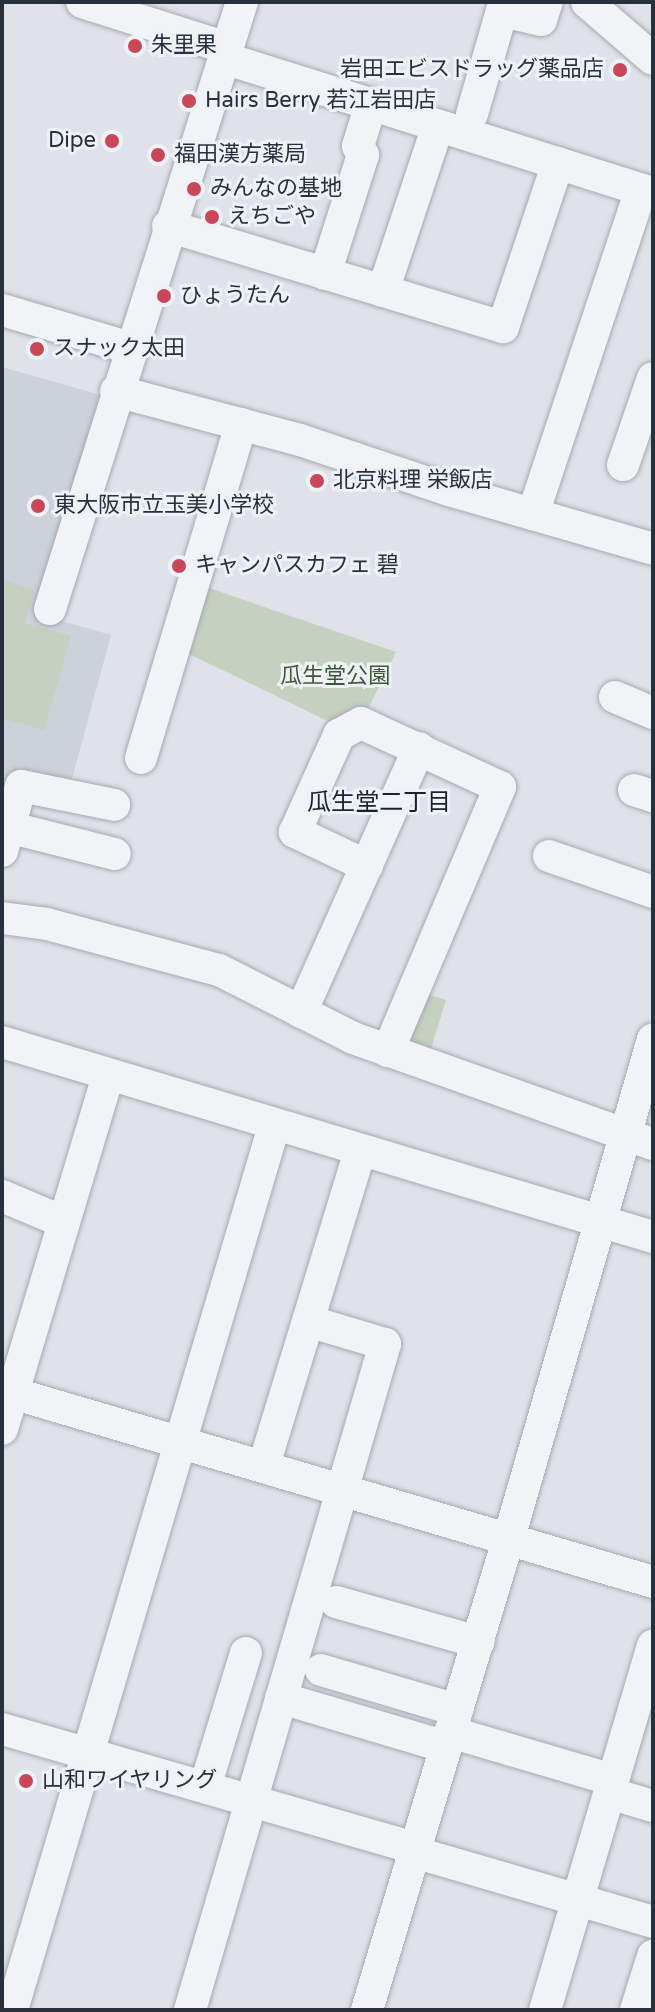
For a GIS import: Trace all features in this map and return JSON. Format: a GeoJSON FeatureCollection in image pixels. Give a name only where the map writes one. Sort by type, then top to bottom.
{"type":"FeatureCollection","features":[{"type":"Feature","properties":{"kind":"street"},"geometry":{"type":"LineString","coordinates":[[82,2],[371,104],[647,191],[533,514]]}},
{"type":"Feature","properties":{"kind":"street"},"geometry":{"type":"LineString","coordinates":[[50,609],[168,226],[242,2]]}},
{"type":"Feature","properties":{"kind":"street"},"geometry":{"type":"LineString","coordinates":[[472,114],[502,11],[541,20],[547,2]]}},
{"type":"Feature","properties":{"kind":"street"},"geometry":{"type":"LineString","coordinates":[[587,2],[653,59]]}},
{"type":"Feature","properties":{"kind":"street"},"geometry":{"type":"LineString","coordinates":[[325,274],[363,155],[358,146],[371,104]]}},
{"type":"Feature","properties":{"kind":"street"},"geometry":{"type":"LineString","coordinates":[[383,291],[438,126]]}},
{"type":"Feature","properties":{"kind":"street"},"geometry":{"type":"LineString","coordinates":[[168,226],[503,327],[558,163]]}},
{"type":"Feature","properties":{"kind":"street"},"geometry":{"type":"LineString","coordinates":[[2,310],[130,348]]}},
{"type":"Feature","properties":{"kind":"street"},"geometry":{"type":"LineString","coordinates":[[623,465],[653,378]]}},
{"type":"Feature","properties":{"kind":"street"},"geometry":{"type":"LineString","coordinates":[[116,391],[241,424],[653,549]]}},
{"type":"Feature","properties":{"kind":"street"},"geometry":{"type":"LineString","coordinates":[[141,758],[241,424]]}},
{"type":"Feature","properties":{"kind":"street"},"geometry":{"type":"LineString","coordinates":[[615,697],[653,713]]}},
{"type":"Feature","properties":{"kind":"street"},"geometry":{"type":"LineString","coordinates":[[367,866],[295,832],[339,735],[361,723],[500,787],[388,1051]]}},
{"type":"Feature","properties":{"kind":"street"},"geometry":{"type":"LineString","coordinates":[[301,1012],[419,748]]}},
{"type":"Feature","properties":{"kind":"street"},"geometry":{"type":"LineString","coordinates":[[114,805],[21,786],[6,822],[115,854]]}},
{"type":"Feature","properties":{"kind":"street"},"geometry":{"type":"LineString","coordinates":[[549,856],[653,892]]}},
{"type":"Feature","properties":{"kind":"street"},"geometry":{"type":"LineString","coordinates":[[2,918],[47,924],[219,970],[301,1012],[388,1051],[639,1140]]}},
{"type":"Feature","properties":{"kind":"street"},"geometry":{"type":"LineString","coordinates":[[367,2010],[601,1222],[639,1140],[653,1039]]}},
{"type":"Feature","properties":{"kind":"street"},"geometry":{"type":"LineString","coordinates":[[2,1042],[274,1126],[653,1237]]}},
{"type":"Feature","properties":{"kind":"street"},"geometry":{"type":"LineString","coordinates":[[2,1429],[7,1392],[64,1222],[108,1075]]}},
{"type":"Feature","properties":{"kind":"street"},"geometry":{"type":"LineString","coordinates":[[12,2010],[274,1126]]}},
{"type":"Feature","properties":{"kind":"street"},"geometry":{"type":"LineString","coordinates":[[264,1465],[360,1151]]}},
{"type":"Feature","properties":{"kind":"street"},"geometry":{"type":"LineString","coordinates":[[2,1196],[64,1222]]}},
{"type":"Feature","properties":{"kind":"street"},"geometry":{"type":"LineString","coordinates":[[190,2010],[385,1344],[308,1321]]}},
{"type":"Feature","properties":{"kind":"street"},"geometry":{"type":"LineString","coordinates":[[7,1392],[264,1465],[653,1582]]}},
{"type":"Feature","properties":{"kind":"street"},"geometry":{"type":"LineString","coordinates":[[336,1602],[478,1642]]}},
{"type":"Feature","properties":{"kind":"street"},"geometry":{"type":"LineString","coordinates":[[545,2010],[653,1646]]}},
{"type":"Feature","properties":{"kind":"street"},"geometry":{"type":"LineString","coordinates":[[205,1787],[246,1653]]}},
{"type":"Feature","properties":{"kind":"street"},"geometry":{"type":"LineString","coordinates":[[321,1670],[451,1730],[611,1786],[653,1806]]}},
{"type":"Feature","properties":{"kind":"street"},"geometry":{"type":"LineString","coordinates":[[281,1698],[451,1730]]}},
{"type":"Feature","properties":{"kind":"street"},"geometry":{"type":"LineString","coordinates":[[2,1729],[653,1922]]}},
{"type":"Feature","properties":{"kind":"street"},"geometry":{"type":"LineString","coordinates":[[636,2010],[653,1956]]}},
{"type":"Feature","properties":{"kind":"shaded area","name":"東大阪市立玉美小学校"},"geometry":{"type":"Polygon","coordinates":[[[2,367],[108,397],[41,615],[111,635],[69,790],[2,787],[2,367]]]}},
{"type":"Feature","properties":{"kind":"green space"},"geometry":{"type":"Polygon","coordinates":[[[2,580],[34,589],[25,623],[71,636],[44,730],[5,719],[2,726],[2,580]]]}},
{"type":"Feature","properties":{"kind":"green space","name":"瓜生堂公園"},"geometry":{"type":"Polygon","coordinates":[[[209,588],[396,652],[366,713],[334,724],[185,652],[209,588]]]}},
{"type":"Feature","properties":{"kind":"green space"},"geometry":{"type":"Polygon","coordinates":[[[423,993],[446,1000],[430,1054],[407,1047],[423,993]]]}},
{"type":"Feature","properties":{"kind":"place","name":"朱里果"},"geometry":{"type":"Point","coordinates":[135,46]}},
{"type":"Feature","properties":{"kind":"place","name":"岩田エビスドラッグ薬品店"},"geometry":{"type":"Point","coordinates":[620,70]}},
{"type":"Feature","properties":{"kind":"place","name":"Hairs Berry 若江岩田店"},"geometry":{"type":"Point","coordinates":[189,101]}},
{"type":"Feature","properties":{"kind":"place","name":"Dipe"},"geometry":{"type":"Point","coordinates":[112,141]}},
{"type":"Feature","properties":{"kind":"place","name":"福田漢方薬局"},"geometry":{"type":"Point","coordinates":[158,155]}},
{"type":"Feature","properties":{"kind":"place","name":"みんなの基地"},"geometry":{"type":"Point","coordinates":[194,189]}},
{"type":"Feature","properties":{"kind":"place","name":"えちごや"},"geometry":{"type":"Point","coordinates":[212,217]}},
{"type":"Feature","properties":{"kind":"place","name":"ひょうたん"},"geometry":{"type":"Point","coordinates":[164,296]}},
{"type":"Feature","properties":{"kind":"place","name":"スナック太田"},"geometry":{"type":"Point","coordinates":[37,349]}},
{"type":"Feature","properties":{"kind":"place","name":"北京料理 栄飯店"},"geometry":{"type":"Point","coordinates":[317,481]}},
{"type":"Feature","properties":{"kind":"place","name":"東大阪市立玉美小学校"},"geometry":{"type":"Point","coordinates":[38,506]}},
{"type":"Feature","properties":{"kind":"place","name":"キャンパスカフェ 碧"},"geometry":{"type":"Point","coordinates":[179,566]}},
{"type":"Feature","properties":{"kind":"place","name":"山和ワイヤリング"},"geometry":{"type":"Point","coordinates":[26,1781]}},
{"type":"Feature","properties":{"kind":"district","name":"瓜生堂二丁目"},"geometry":{"type":"Point","coordinates":[379,803]}}]}
